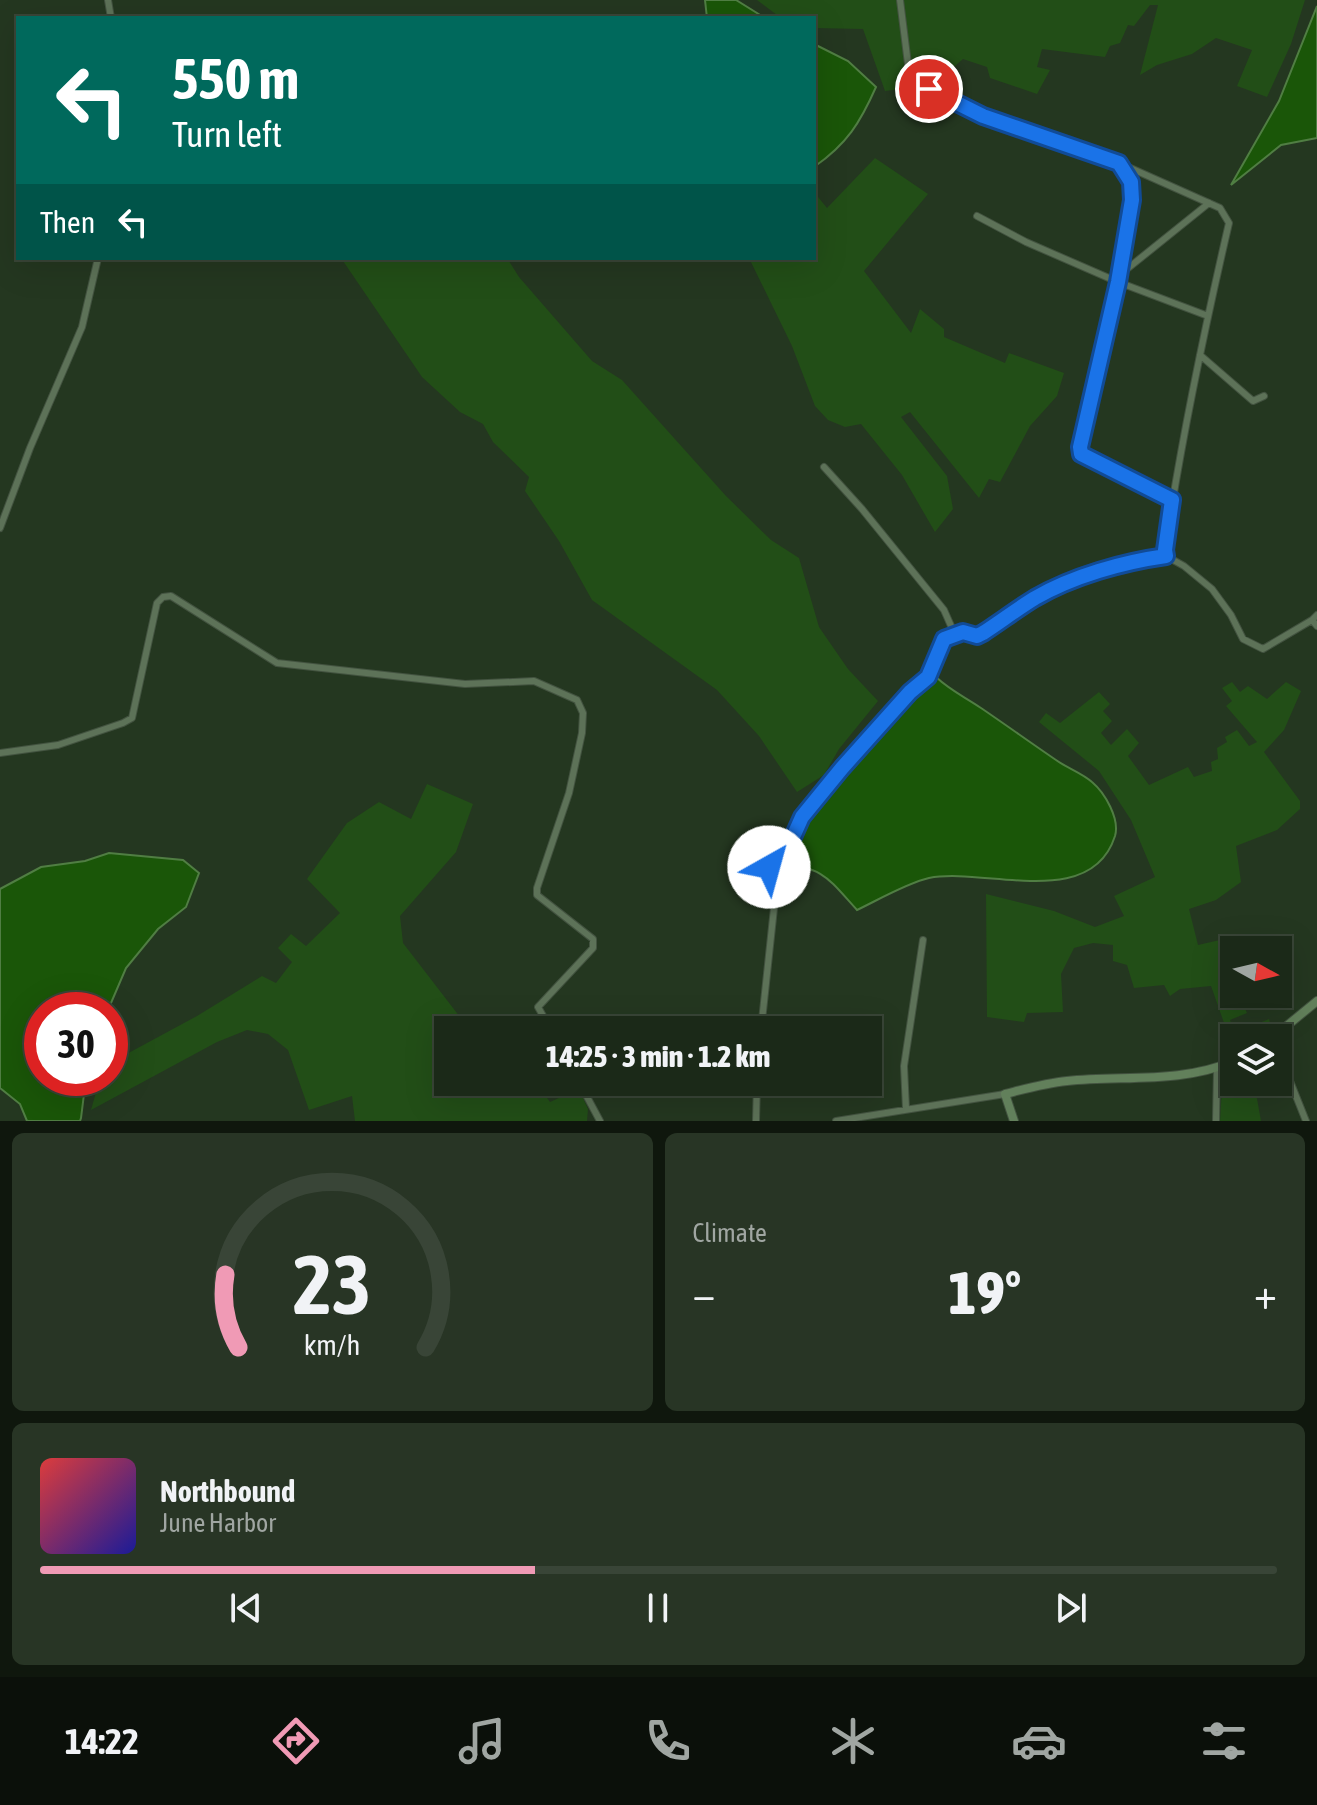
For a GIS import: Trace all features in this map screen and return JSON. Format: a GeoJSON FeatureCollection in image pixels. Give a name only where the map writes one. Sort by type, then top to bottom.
{"type":"FeatureCollection","features":[{"type":"Feature","properties":{"kind":"street"},"geometry":{"type":"LineString","coordinates":[[900,0],[910,80],[983,116],[1119,163],[1209,203],[1220,208],[1229,223],[1172,500],[1166,556]]}},
{"type":"Feature","properties":{"kind":"street"},"geometry":{"type":"LineString","coordinates":[[1119,163],[1131,182],[1132,200],[1118,282],[1086,412],[1081,454],[1172,500]]}},
{"type":"Feature","properties":{"kind":"street"},"geometry":{"type":"LineString","coordinates":[[1118,282],[1122,273],[1209,203]]}},
{"type":"Feature","properties":{"kind":"street"},"geometry":{"type":"LineString","coordinates":[[977,216],[1026,242],[1118,282],[1208,316]]}},
{"type":"Feature","properties":{"kind":"street"},"geometry":{"type":"LineString","coordinates":[[0,528],[30,448],[82,327],[98,260]]}},
{"type":"Feature","properties":{"kind":"street"},"geometry":{"type":"LineString","coordinates":[[1200,355],[1253,401],[1264,396]]}},
{"type":"Feature","properties":{"kind":"street"},"geometry":{"type":"LineString","coordinates":[[824,467],[944,610],[955,635]]}},
{"type":"Feature","properties":{"kind":"street"},"geometry":{"type":"LineString","coordinates":[[762,1016],[777,880],[769,867],[769,859],[793,837],[802,817],[842,768],[910,692],[928,677],[944,639],[963,632],[977,636],[1037,597],[1089,575],[1166,556],[1212,589],[1231,615],[1243,639],[1263,649],[1315,621]]}},
{"type":"Feature","properties":{"kind":"street"},"geometry":{"type":"LineString","coordinates":[[0,753],[58,745],[132,718],[157,603],[163,597],[171,596],[277,663],[465,684],[534,681],[577,700],[583,713],[582,733],[569,793],[537,895],[593,939],[593,948],[538,1007],[543,1016]]}},
{"type":"Feature","properties":{"kind":"street"},"geometry":{"type":"LineString","coordinates":[[906,1109],[904,1066],[923,940]]}},
{"type":"Feature","properties":{"kind":"street"},"geometry":{"type":"LineString","coordinates":[[1289,1024],[1317,1001]]}},
{"type":"Feature","properties":{"kind":"street"},"geometry":{"type":"LineString","coordinates":[[836,1121],[1005,1094],[1064,1081],[1143,1079],[1220,1067]]}},
{"type":"Feature","properties":{"kind":"street"},"geometry":{"type":"LineString","coordinates":[[1216,1121],[1217,1068]]}},
{"type":"Feature","properties":{"kind":"street"},"geometry":{"type":"LineString","coordinates":[[1292,1086],[1306,1121]]}},
{"type":"Feature","properties":{"kind":"street"},"geometry":{"type":"LineString","coordinates":[[1005,1094],[1014,1121]]}},
{"type":"Feature","properties":{"kind":"street"},"geometry":{"type":"LineString","coordinates":[[587,1096],[600,1121]]}},
{"type":"Feature","properties":{"kind":"street"},"geometry":{"type":"LineString","coordinates":[[756,1121],[757,1096]]}},
{"type":"Feature","properties":{"kind":"shaded area"},"geometry":{"type":"Polygon","coordinates":[[[705,0],[736,0],[762,16],[707,16],[705,0]]]}},
{"type":"Feature","properties":{"kind":"shaded area"},"geometry":{"type":"Polygon","coordinates":[[[757,0],[1305,0],[1291,44],[1267,97],[1237,86],[1252,50],[1216,38],[1192,54],[1157,65],[1140,75],[1158,5],[1150,5],[1134,26],[1128,25],[1120,43],[1110,46],[1105,57],[1042,49],[1037,67],[1050,70],[1037,94],[990,78],[987,67],[963,59],[933,85],[885,91],[863,29],[816,28],[816,16],[778,16],[757,0]]]}},
{"type":"Feature","properties":{"kind":"shaded area"},"geometry":{"type":"Polygon","coordinates":[[[1317,6],[1317,138],[1281,145],[1231,185],[1279,101],[1317,6]]]}},
{"type":"Feature","properties":{"kind":"shaded area"},"geometry":{"type":"Polygon","coordinates":[[[816,45],[848,61],[876,87],[851,132],[816,165],[816,45]]]}},
{"type":"Feature","properties":{"kind":"shaded area"},"geometry":{"type":"Polygon","coordinates":[[[875,158],[928,194],[864,271],[911,333],[920,309],[944,329],[944,337],[1005,363],[1009,353],[1064,373],[1057,396],[1030,426],[1000,482],[989,479],[979,498],[910,412],[901,417],[947,476],[953,509],[935,532],[902,475],[861,424],[845,427],[828,420],[815,406],[792,346],[750,260],[816,260],[816,194],[827,208],[875,158]]]}},
{"type":"Feature","properties":{"kind":"shaded area"},"geometry":{"type":"Polygon","coordinates":[[[342,260],[508,260],[519,277],[592,361],[622,380],[726,496],[771,540],[799,558],[819,627],[848,669],[878,701],[839,749],[824,775],[797,792],[759,736],[717,690],[592,600],[559,541],[525,491],[529,477],[493,442],[483,424],[460,412],[422,377],[342,260]]]}},
{"type":"Feature","properties":{"kind":"shaded area"},"geometry":{"type":"Polygon","coordinates":[[[936,677],[1097,787],[1110,807],[1116,829],[1102,859],[1084,873],[1060,879],[929,878],[857,910],[816,871],[779,863],[852,765],[936,677]]]}},
{"type":"Feature","properties":{"kind":"shaded area"},"geometry":{"type":"Polygon","coordinates":[[[1232,682],[1240,692],[1248,686],[1267,699],[1286,682],[1301,691],[1284,730],[1264,752],[1300,801],[1300,809],[1277,830],[1236,846],[1241,882],[1216,900],[1189,909],[1198,945],[1220,940],[1220,1008],[1245,1008],[1247,1013],[1230,1020],[1232,1024],[1224,1024],[1211,986],[1180,989],[1170,996],[1164,985],[1134,988],[1127,965],[1113,961],[1113,945],[1093,943],[1074,948],[1061,974],[1063,1012],[1027,1013],[1024,1022],[987,1017],[986,894],[1054,911],[1095,927],[1124,916],[1114,896],[1155,877],[1131,820],[1099,771],[1039,722],[1046,713],[1060,723],[1099,692],[1110,704],[1103,711],[1112,721],[1101,733],[1111,745],[1127,729],[1139,743],[1128,756],[1149,785],[1188,767],[1194,777],[1212,771],[1211,762],[1218,759],[1217,748],[1227,742],[1225,737],[1237,730],[1249,746],[1257,742],[1226,706],[1232,701],[1222,688],[1232,682]]]}},
{"type":"Feature","properties":{"kind":"shaded area"},"geometry":{"type":"Polygon","coordinates":[[[427,784],[473,804],[456,852],[400,916],[403,943],[459,1016],[434,1016],[434,1096],[546,1096],[550,1102],[563,1096],[582,1096],[588,1109],[587,1121],[355,1121],[352,1096],[309,1110],[288,1050],[268,1034],[247,1030],[217,1042],[128,1090],[128,1053],[262,976],[276,983],[292,962],[278,948],[291,934],[306,946],[340,913],[307,879],[347,823],[379,802],[411,819],[427,784]]]}},
{"type":"Feature","properties":{"kind":"shaded area"},"geometry":{"type":"Polygon","coordinates":[[[109,853],[183,860],[199,873],[186,907],[158,929],[126,968],[116,992],[24,992],[24,1096],[84,1096],[80,1121],[27,1121],[20,1104],[0,1088],[0,889],[41,867],[85,861],[109,853]]]}},
{"type":"Feature","properties":{"kind":"shaded area"},"geometry":{"type":"Polygon","coordinates":[[[95,1096],[117,1096],[91,1110],[95,1096]]]}},
{"type":"Feature","properties":{"kind":"shaded area"},"geometry":{"type":"Polygon","coordinates":[[[1222,1096],[1257,1096],[1261,1121],[1220,1121],[1222,1096]]]}},
{"type":"Feature","properties":{"kind":"route"},"geometry":{"type":"LineString","coordinates":[[769,867],[769,859],[793,837],[802,817],[842,768],[910,692],[928,677],[944,639],[963,632],[977,636],[1037,597],[1089,575],[1166,556],[1172,500],[1081,454],[1080,447],[1118,282],[1132,200],[1131,182],[1119,163],[983,116],[929,89]]}}]}
